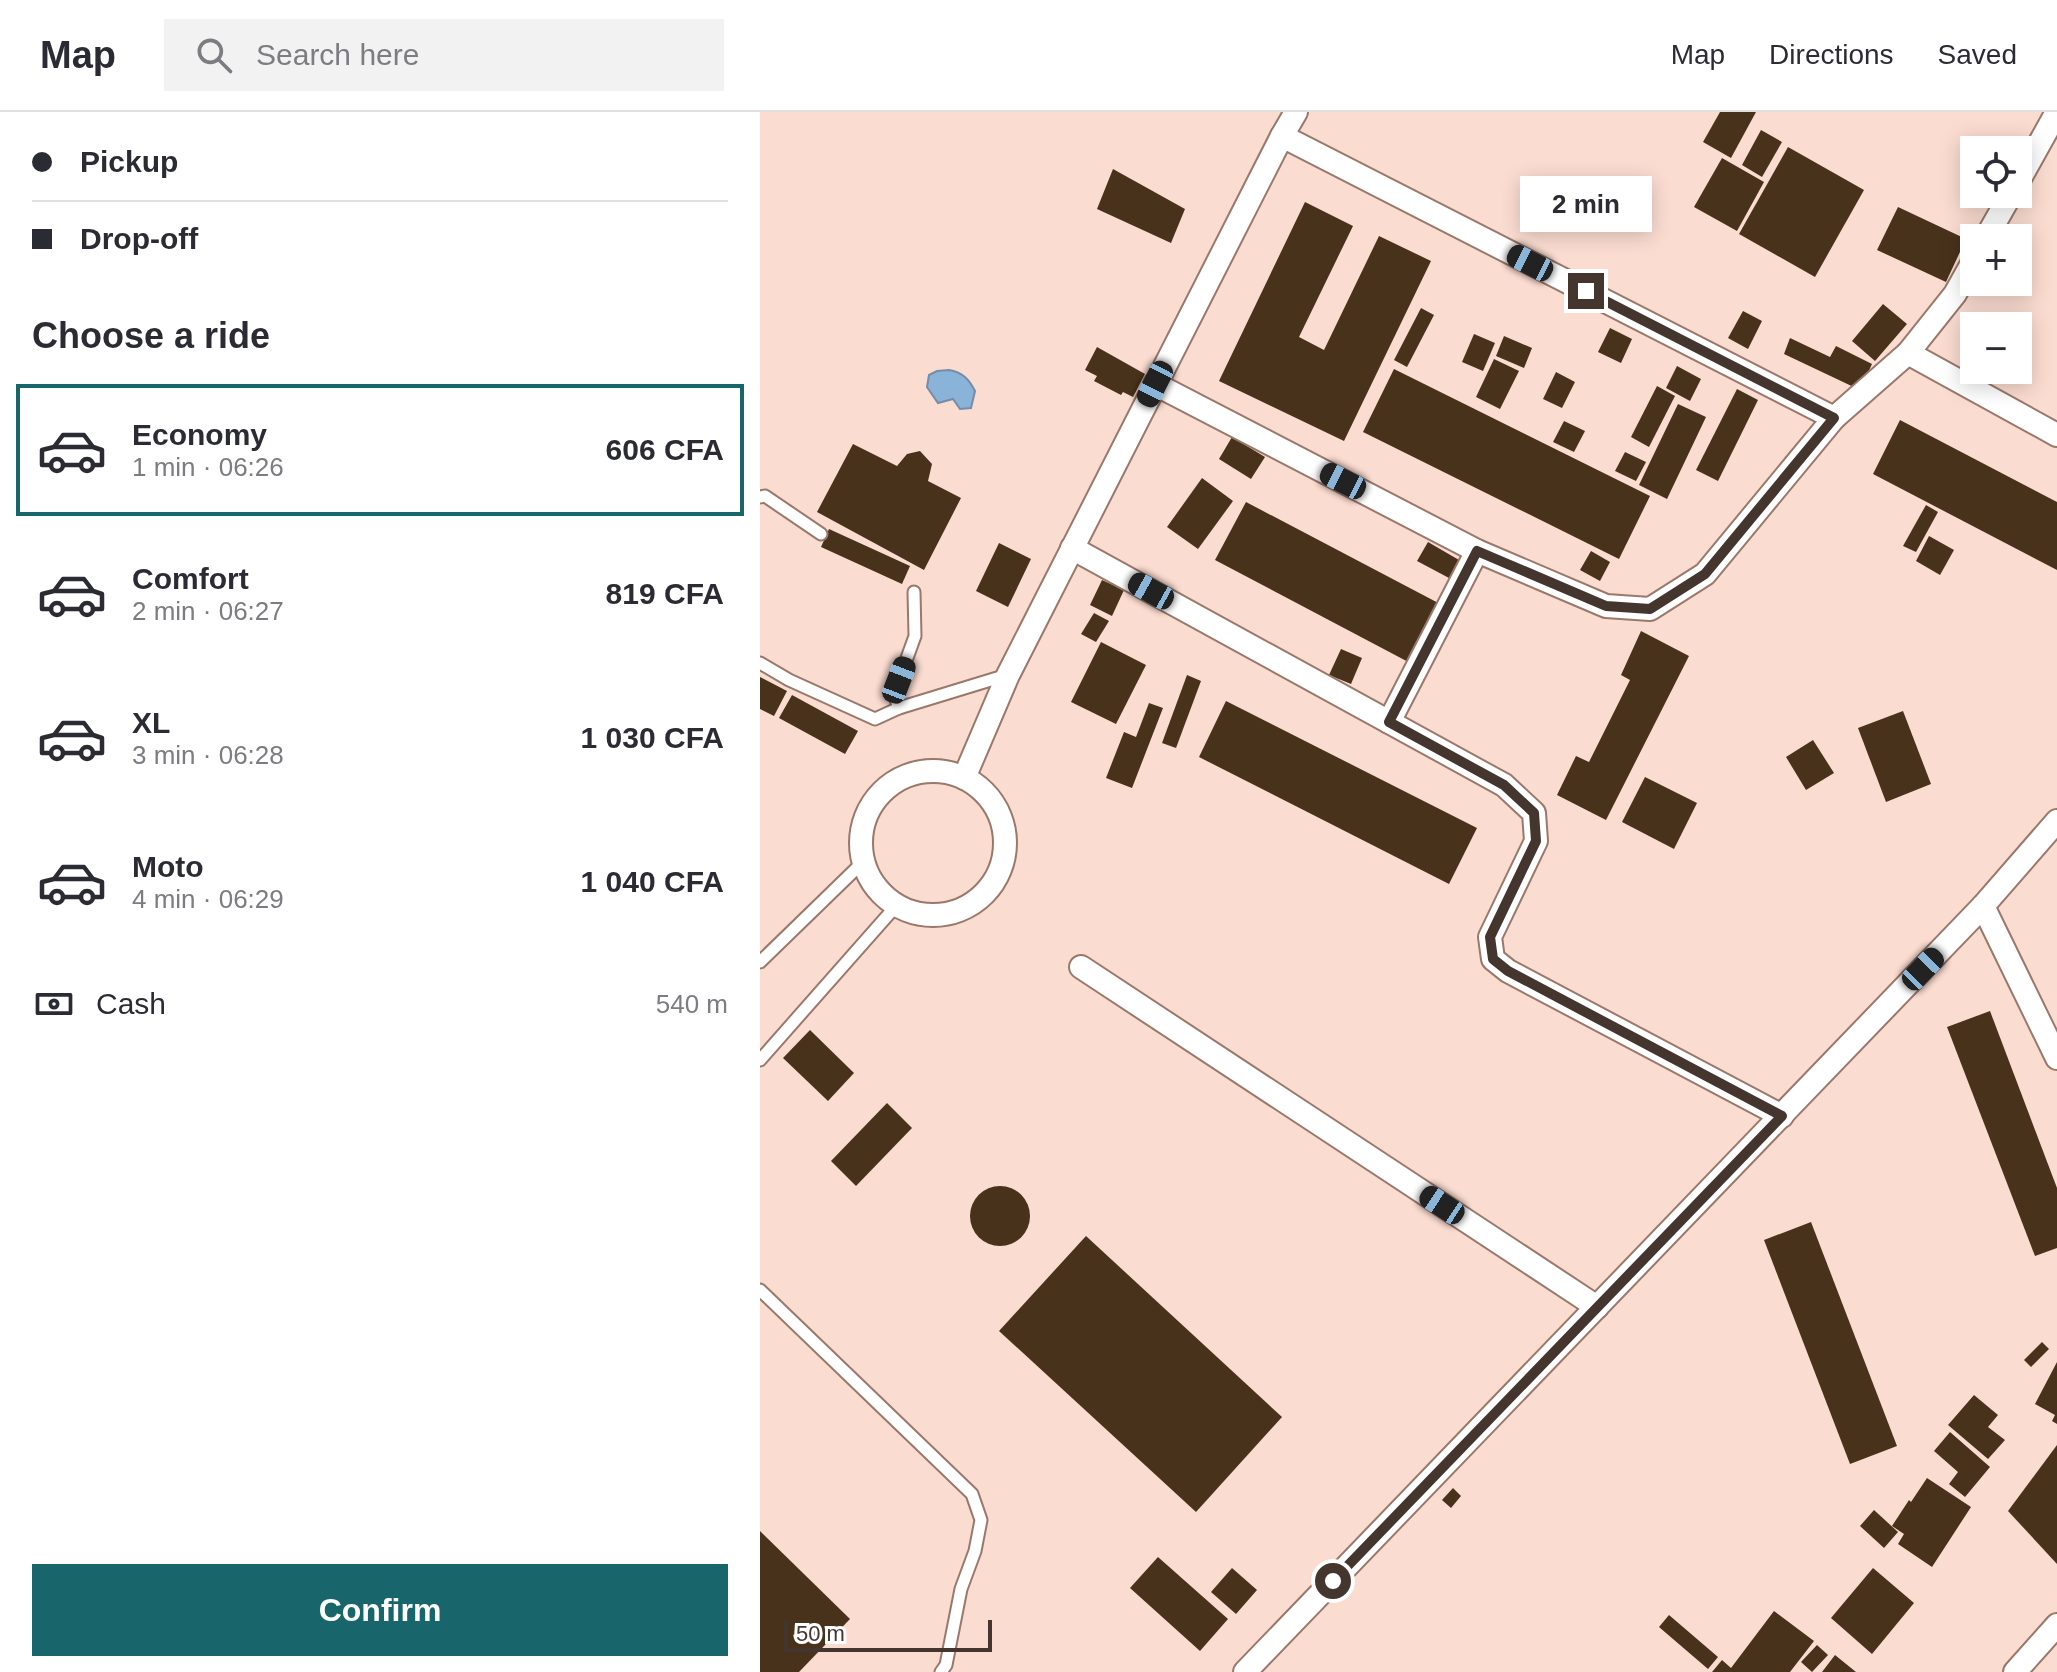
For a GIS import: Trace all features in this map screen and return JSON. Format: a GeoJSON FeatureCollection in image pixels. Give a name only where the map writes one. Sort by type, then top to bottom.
{"type":"FeatureCollection","features":[{"type":"Feature","properties":{"kind":"street"},"geometry":{"type":"LineString","coordinates":[[964,778],[1008,675],[1296,112]]}},
{"type":"Feature","properties":{"kind":"street"},"geometry":{"type":"LineString","coordinates":[[2032,157],[2057,112]]}},
{"type":"Feature","properties":{"kind":"street"},"geometry":{"type":"LineString","coordinates":[[1282,136],[1834,418]]}},
{"type":"Feature","properties":{"kind":"street"},"geometry":{"type":"LineString","coordinates":[[1155,384],[1477,551],[1606,606],[1650,609],[1705,574],[1834,418],[1908,353],[1960,285]]}},
{"type":"Feature","properties":{"kind":"street"},"geometry":{"type":"LineString","coordinates":[[1908,353],[2057,435]]}},
{"type":"Feature","properties":{"kind":"street"},"geometry":{"type":"LineString","coordinates":[[1072,548],[1504,785],[1534,813],[1536,841],[1490,937],[1493,959],[1508,971],[1782,1116]]}},
{"type":"Feature","properties":{"kind":"street"},"geometry":{"type":"LineString","coordinates":[[1389,722],[1477,551]]}},
{"type":"Feature","properties":{"kind":"street"},"geometry":{"type":"LineString","coordinates":[[940,771],[964,778],[984,791],[998,812],[1004,829],[1005,855],[997,879],[973,905],[950,915],[919,915],[896,906],[874,885],[863,862],[861,833],[869,809],[893,782],[916,772],[940,771]]}},
{"type":"Feature","properties":{"kind":"street"},"geometry":{"type":"LineString","coordinates":[[1245,1672],[1983,906],[2057,821]]}},
{"type":"Feature","properties":{"kind":"street"},"geometry":{"type":"LineString","coordinates":[[1983,906],[2057,1058]]}},
{"type":"Feature","properties":{"kind":"street"},"geometry":{"type":"LineString","coordinates":[[1081,967],[1597,1307]]}},
{"type":"Feature","properties":{"kind":"street"},"geometry":{"type":"LineString","coordinates":[[2015,1672],[2057,1625]]}},
{"type":"Feature","properties":{"kind":"lane"},"geometry":{"type":"LineString","coordinates":[[760,497],[765,496],[821,534]]}},
{"type":"Feature","properties":{"kind":"lane"},"geometry":{"type":"LineString","coordinates":[[899,708],[894,694],[915,636],[914,592]]}},
{"type":"Feature","properties":{"kind":"lane"},"geometry":{"type":"LineString","coordinates":[[760,663],[789,680],[875,719],[899,708],[1008,675]]}},
{"type":"Feature","properties":{"kind":"lane"},"geometry":{"type":"LineString","coordinates":[[760,962],[863,862]]}},
{"type":"Feature","properties":{"kind":"lane"},"geometry":{"type":"LineString","coordinates":[[760,1060],[896,906]]}},
{"type":"Feature","properties":{"kind":"lane"},"geometry":{"type":"LineString","coordinates":[[760,1290],[972,1494],[981,1520],[975,1551],[961,1589],[946,1665],[941,1672]]}},
{"type":"Feature","properties":{"kind":"water"},"geometry":{"type":"Polygon","coordinates":[[[949,370],[961,374],[973,387],[971,408],[960,409],[953,399],[938,403],[927,387],[929,375],[949,370]]]}},
{"type":"Feature","properties":{"kind":"building"},"geometry":{"type":"Polygon","coordinates":[[[1720,112],[1756,112],[1731,158],[1703,142],[1720,112]]]}},
{"type":"Feature","properties":{"kind":"building"},"geometry":{"type":"Polygon","coordinates":[[[1761,130],[1782,142],[1762,177],[1742,165],[1761,130]]]}},
{"type":"Feature","properties":{"kind":"building"},"geometry":{"type":"Polygon","coordinates":[[[1788,147],[1864,190],[1815,277],[1739,234],[1788,147]]]}},
{"type":"Feature","properties":{"kind":"building"},"geometry":{"type":"Polygon","coordinates":[[[1722,158],[1764,182],[1737,231],[1694,207],[1722,158]]]}},
{"type":"Feature","properties":{"kind":"building"},"geometry":{"type":"Polygon","coordinates":[[[1113,169],[1185,209],[1171,243],[1097,209],[1113,169]]]}},
{"type":"Feature","properties":{"kind":"building"},"geometry":{"type":"Polygon","coordinates":[[[1305,202],[1353,226],[1299,337],[1324,350],[1379,236],[1431,261],[1344,441],[1219,381],[1305,202]]]}},
{"type":"Feature","properties":{"kind":"building"},"geometry":{"type":"Polygon","coordinates":[[[1898,207],[1960,236],[1960,252],[1946,282],[1877,250],[1898,207]]]}},
{"type":"Feature","properties":{"kind":"building"},"geometry":{"type":"Polygon","coordinates":[[[1883,304],[1907,324],[1875,361],[1852,341],[1883,304]]]}},
{"type":"Feature","properties":{"kind":"building"},"geometry":{"type":"Polygon","coordinates":[[[1421,308],[1434,315],[1407,367],[1394,360],[1421,308]]]}},
{"type":"Feature","properties":{"kind":"building"},"geometry":{"type":"Polygon","coordinates":[[[1743,311],[1762,321],[1748,349],[1728,338],[1743,311]]]}},
{"type":"Feature","properties":{"kind":"building"},"geometry":{"type":"Polygon","coordinates":[[[1610,328],[1632,339],[1621,363],[1598,352],[1610,328]]]}},
{"type":"Feature","properties":{"kind":"building"},"geometry":{"type":"Polygon","coordinates":[[[1474,334],[1495,343],[1483,371],[1462,362],[1474,334]]]}},
{"type":"Feature","properties":{"kind":"building"},"geometry":{"type":"Polygon","coordinates":[[[1504,336],[1532,348],[1524,368],[1496,356],[1504,336]]]}},
{"type":"Feature","properties":{"kind":"building"},"geometry":{"type":"Polygon","coordinates":[[[1790,338],[1830,357],[1836,346],[1872,364],[1860,390],[1784,354],[1790,338]]]}},
{"type":"Feature","properties":{"kind":"building"},"geometry":{"type":"Polygon","coordinates":[[[1097,347],[1145,374],[1133,397],[1123,392],[1121,395],[1094,381],[1097,376],[1085,370],[1097,347]]]}},
{"type":"Feature","properties":{"kind":"building"},"geometry":{"type":"Polygon","coordinates":[[[1494,359],[1519,371],[1500,409],[1476,397],[1494,359]]]}},
{"type":"Feature","properties":{"kind":"building"},"geometry":{"type":"Polygon","coordinates":[[[1677,366],[1701,379],[1690,401],[1666,388],[1677,366]]]}},
{"type":"Feature","properties":{"kind":"building"},"geometry":{"type":"Polygon","coordinates":[[[1394,369],[1650,496],[1619,559],[1363,432],[1394,369]]]}},
{"type":"Feature","properties":{"kind":"building"},"geometry":{"type":"Polygon","coordinates":[[[1556,372],[1575,382],[1562,408],[1543,399],[1556,372]]]}},
{"type":"Feature","properties":{"kind":"building"},"geometry":{"type":"Polygon","coordinates":[[[1657,386],[1675,396],[1649,447],[1631,437],[1657,386]]]}},
{"type":"Feature","properties":{"kind":"building"},"geometry":{"type":"Polygon","coordinates":[[[1737,389],[1758,400],[1718,481],[1696,470],[1737,389]]]}},
{"type":"Feature","properties":{"kind":"building"},"geometry":{"type":"Polygon","coordinates":[[[1678,404],[1706,417],[1667,499],[1639,485],[1678,404]]]}},
{"type":"Feature","properties":{"kind":"building"},"geometry":{"type":"Polygon","coordinates":[[[1900,420],[2057,502],[2057,570],[1873,474],[1900,420]]]}},
{"type":"Feature","properties":{"kind":"building"},"geometry":{"type":"Polygon","coordinates":[[[1564,421],[1585,431],[1574,452],[1553,442],[1564,421]]]}},
{"type":"Feature","properties":{"kind":"building"},"geometry":{"type":"Polygon","coordinates":[[[1232,437],[1265,457],[1251,479],[1219,459],[1232,437]]]}},
{"type":"Feature","properties":{"kind":"building"},"geometry":{"type":"Polygon","coordinates":[[[853,444],[897,466],[907,454],[920,451],[932,464],[928,481],[961,498],[924,570],[817,512],[853,444]]]}},
{"type":"Feature","properties":{"kind":"building"},"geometry":{"type":"Polygon","coordinates":[[[1625,452],[1646,462],[1636,481],[1615,471],[1625,452]]]}},
{"type":"Feature","properties":{"kind":"building"},"geometry":{"type":"Polygon","coordinates":[[[1202,478],[1233,501],[1198,549],[1167,527],[1202,478]]]}},
{"type":"Feature","properties":{"kind":"building"},"geometry":{"type":"Polygon","coordinates":[[[1246,502],[1444,606],[1414,665],[1215,560],[1246,502]]]}},
{"type":"Feature","properties":{"kind":"building"},"geometry":{"type":"Polygon","coordinates":[[[1926,505],[1938,512],[1916,552],[1903,546],[1926,505]]]}},
{"type":"Feature","properties":{"kind":"building"},"geometry":{"type":"Polygon","coordinates":[[[829,529],[910,566],[902,584],[821,547],[829,529]]]}},
{"type":"Feature","properties":{"kind":"building"},"geometry":{"type":"Polygon","coordinates":[[[1929,536],[1954,550],[1940,575],[1916,561],[1929,536]]]}},
{"type":"Feature","properties":{"kind":"building"},"geometry":{"type":"Polygon","coordinates":[[[1428,542],[1459,560],[1449,578],[1417,561],[1428,542]]]}},
{"type":"Feature","properties":{"kind":"building"},"geometry":{"type":"Polygon","coordinates":[[[999,543],[1031,559],[1008,607],[976,591],[999,543]]]}},
{"type":"Feature","properties":{"kind":"building"},"geometry":{"type":"Polygon","coordinates":[[[1591,551],[1610,562],[1600,581],[1580,570],[1591,551]]]}},
{"type":"Feature","properties":{"kind":"building"},"geometry":{"type":"Polygon","coordinates":[[[1102,580],[1124,590],[1112,616],[1090,605],[1102,580]]]}},
{"type":"Feature","properties":{"kind":"building"},"geometry":{"type":"Polygon","coordinates":[[[1094,613],[1109,621],[1096,642],[1081,634],[1094,613]]]}},
{"type":"Feature","properties":{"kind":"building"},"geometry":{"type":"Polygon","coordinates":[[[1641,631],[1689,656],[1606,820],[1557,795],[1576,756],[1589,762],[1630,680],[1621,675],[1641,631]]]}},
{"type":"Feature","properties":{"kind":"building"},"geometry":{"type":"Polygon","coordinates":[[[1101,642],[1146,665],[1116,724],[1071,702],[1101,642]]]}},
{"type":"Feature","properties":{"kind":"building"},"geometry":{"type":"Polygon","coordinates":[[[1341,649],[1362,658],[1351,684],[1329,675],[1341,649]]]}},
{"type":"Feature","properties":{"kind":"building"},"geometry":{"type":"Polygon","coordinates":[[[1187,675],[1201,681],[1176,748],[1162,743],[1187,675]]]}},
{"type":"Feature","properties":{"kind":"building"},"geometry":{"type":"Polygon","coordinates":[[[760,677],[787,691],[774,716],[760,709],[760,677]]]}},
{"type":"Feature","properties":{"kind":"building"},"geometry":{"type":"Polygon","coordinates":[[[792,695],[858,731],[845,754],[779,718],[792,695]]]}},
{"type":"Feature","properties":{"kind":"building"},"geometry":{"type":"Polygon","coordinates":[[[1226,701],[1477,828],[1449,884],[1199,757],[1226,701]]]}},
{"type":"Feature","properties":{"kind":"building"},"geometry":{"type":"Polygon","coordinates":[[[1149,703],[1163,708],[1132,788],[1106,778],[1124,732],[1136,737],[1149,703]]]}},
{"type":"Feature","properties":{"kind":"building"},"geometry":{"type":"Polygon","coordinates":[[[1903,711],[1931,784],[1886,802],[1858,728],[1903,711]]]}},
{"type":"Feature","properties":{"kind":"building"},"geometry":{"type":"Polygon","coordinates":[[[1813,740],[1834,773],[1806,790],[1786,757],[1813,740]]]}},
{"type":"Feature","properties":{"kind":"building"},"geometry":{"type":"Polygon","coordinates":[[[1645,777],[1697,803],[1674,849],[1622,822],[1645,777]]]}},
{"type":"Feature","properties":{"kind":"building"},"geometry":{"type":"Polygon","coordinates":[[[1990,1011],[2057,1188],[2057,1248],[2035,1256],[1947,1027],[1990,1011]]]}},
{"type":"Feature","properties":{"kind":"building"},"geometry":{"type":"Polygon","coordinates":[[[810,1030],[854,1073],[828,1101],[783,1058],[810,1030]]]}},
{"type":"Feature","properties":{"kind":"building"},"geometry":{"type":"Polygon","coordinates":[[[887,1103],[912,1128],[856,1186],[831,1161],[887,1103]]]}},
{"type":"Feature","properties":{"kind":"building"},"geometry":{"type":"Polygon","coordinates":[[[1000,1186],[1011,1188],[1021,1195],[1028,1205],[1028,1227],[1021,1237],[1011,1244],[1000,1246],[989,1244],[979,1237],[972,1227],[970,1216],[972,1205],[979,1195],[989,1188],[1000,1186]]]}},
{"type":"Feature","properties":{"kind":"building"},"geometry":{"type":"Polygon","coordinates":[[[1811,1222],[1897,1446],[1850,1464],[1764,1240],[1811,1222]]]}},
{"type":"Feature","properties":{"kind":"building"},"geometry":{"type":"Polygon","coordinates":[[[1086,1236],[1282,1417],[1196,1512],[999,1331],[1086,1236]]]}},
{"type":"Feature","properties":{"kind":"building"},"geometry":{"type":"Polygon","coordinates":[[[2042,1342],[2049,1349],[2031,1367],[2024,1360],[2042,1342]]]}},
{"type":"Feature","properties":{"kind":"building"},"geometry":{"type":"Polygon","coordinates":[[[2057,1362],[2057,1424],[2052,1421],[2055,1415],[2035,1404],[2057,1362]]]}},
{"type":"Feature","properties":{"kind":"building"},"geometry":{"type":"Polygon","coordinates":[[[1974,1395],[1998,1415],[1988,1427],[2005,1440],[1988,1459],[1948,1425],[1974,1395]]]}},
{"type":"Feature","properties":{"kind":"building"},"geometry":{"type":"Polygon","coordinates":[[[1950,1432],[1990,1467],[1965,1497],[1949,1484],[1958,1472],[1934,1451],[1950,1432]]]}},
{"type":"Feature","properties":{"kind":"building"},"geometry":{"type":"Polygon","coordinates":[[[2057,1445],[2057,1564],[2008,1511],[2057,1445]]]}},
{"type":"Feature","properties":{"kind":"building"},"geometry":{"type":"Polygon","coordinates":[[[1927,1478],[1971,1507],[1932,1567],[1898,1544],[1904,1534],[1892,1526],[1927,1478]]]}},
{"type":"Feature","properties":{"kind":"building"},"geometry":{"type":"Polygon","coordinates":[[[1453,1488],[1461,1496],[1451,1508],[1442,1500],[1453,1488]]]}},
{"type":"Feature","properties":{"kind":"building"},"geometry":{"type":"Polygon","coordinates":[[[1874,1510],[1898,1532],[1884,1548],[1860,1526],[1874,1510]]]}},
{"type":"Feature","properties":{"kind":"building"},"geometry":{"type":"Polygon","coordinates":[[[760,1531],[850,1619],[799,1672],[760,1672],[760,1531]]]}},
{"type":"Feature","properties":{"kind":"building"},"geometry":{"type":"Polygon","coordinates":[[[1158,1557],[1228,1619],[1200,1651],[1130,1588],[1158,1557]]]}},
{"type":"Feature","properties":{"kind":"building"},"geometry":{"type":"Polygon","coordinates":[[[1232,1568],[1257,1590],[1236,1614],[1211,1592],[1232,1568]]]}},
{"type":"Feature","properties":{"kind":"building"},"geometry":{"type":"Polygon","coordinates":[[[1873,1568],[1914,1603],[1872,1654],[1831,1618],[1873,1568]]]}},
{"type":"Feature","properties":{"kind":"building"},"geometry":{"type":"Polygon","coordinates":[[[1774,1611],[1814,1641],[1790,1672],[1712,1672],[1722,1660],[1731,1668],[1774,1611]]]}},
{"type":"Feature","properties":{"kind":"building"},"geometry":{"type":"Polygon","coordinates":[[[1669,1615],[1718,1657],[1708,1669],[1659,1627],[1669,1615]]]}},
{"type":"Feature","properties":{"kind":"building"},"geometry":{"type":"Polygon","coordinates":[[[1817,1645],[1828,1655],[1812,1672],[1801,1662],[1817,1645]]]}},
{"type":"Feature","properties":{"kind":"building"},"geometry":{"type":"Polygon","coordinates":[[[1835,1655],[1856,1672],[1822,1672],[1835,1655]]]}},
{"type":"Feature","properties":{"kind":"route"},"geometry":{"type":"LineString","coordinates":[[1333,1581],[1782,1116],[1508,971],[1493,959],[1490,937],[1536,841],[1534,813],[1504,785],[1389,722],[1477,551],[1606,606],[1650,609],[1705,574],[1834,418],[1586,291]]}}]}
